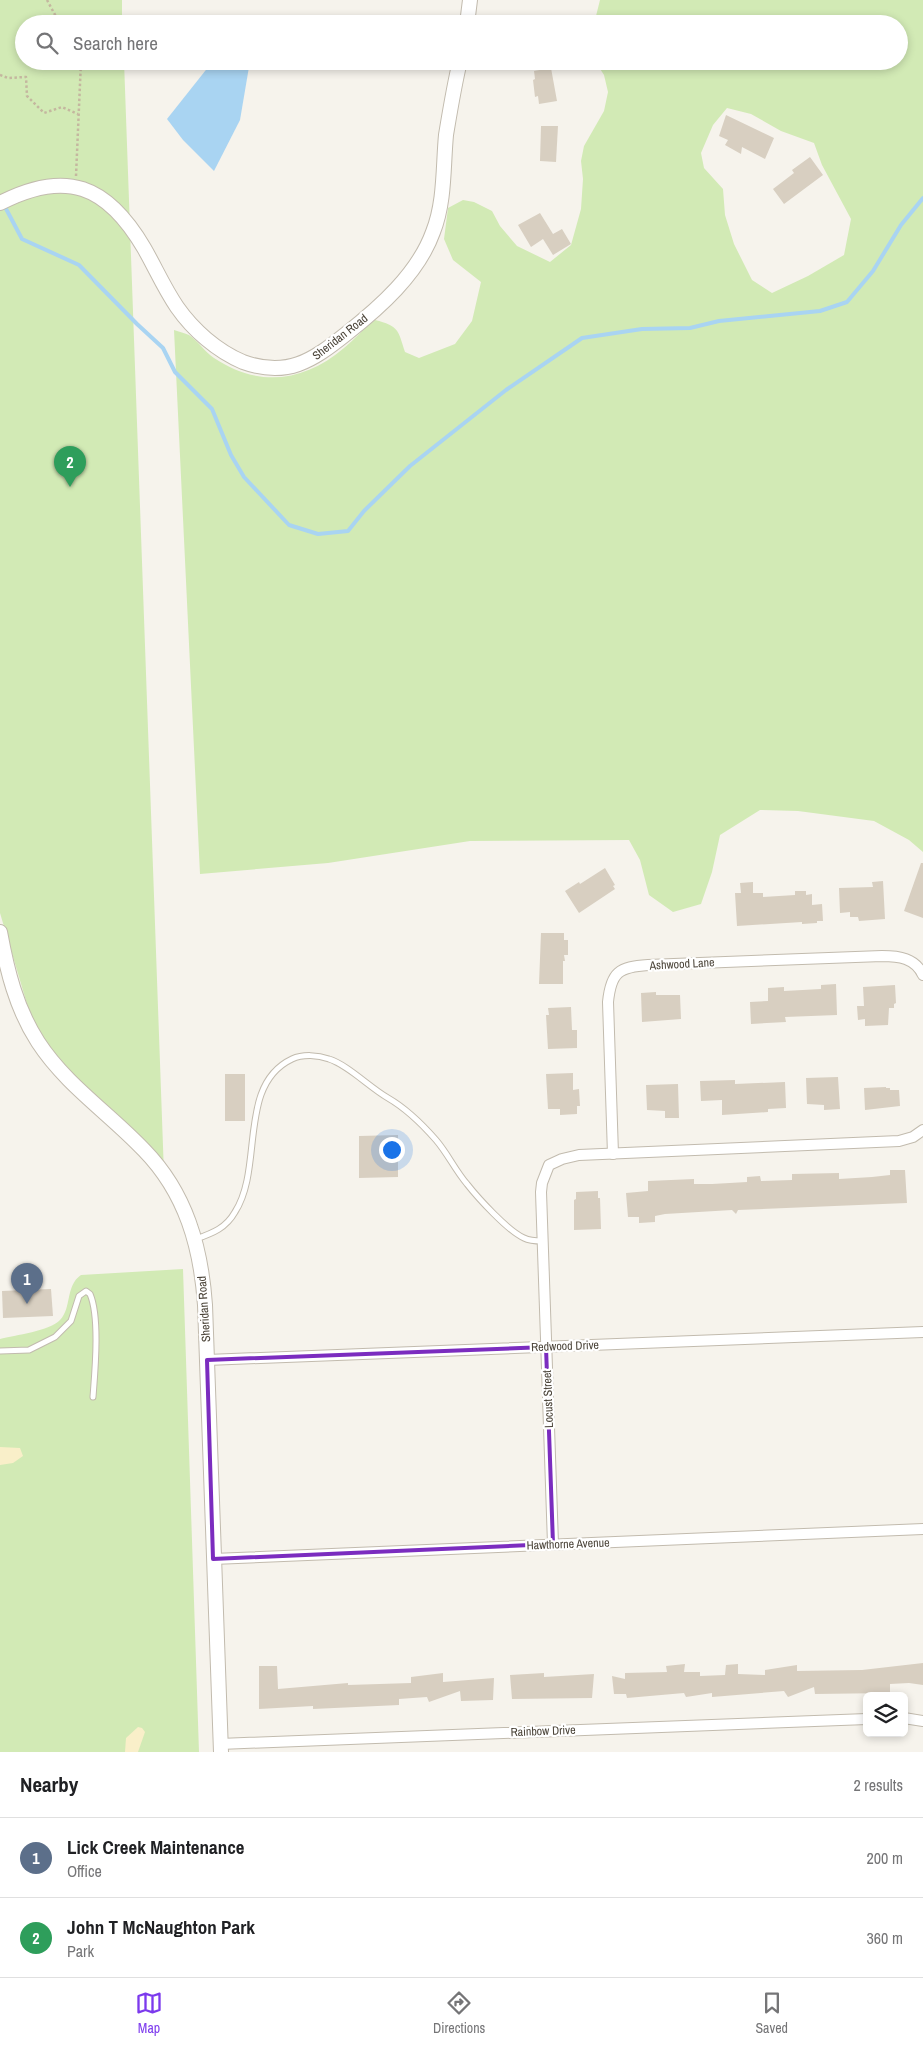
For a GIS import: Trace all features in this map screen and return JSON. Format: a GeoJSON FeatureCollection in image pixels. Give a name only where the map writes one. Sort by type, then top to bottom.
{"type":"FeatureCollection","features":[{"type":"Feature","properties":{"kind":"street"},"geometry":{"type":"LineString","coordinates":[[468,15],[470,0]]}},
{"type":"Feature","properties":{"kind":"street","name":"Sheridan Road"},"geometry":{"type":"LineString","coordinates":[[5,201],[42,186],[62,185],[78,187],[102,198],[121,215],[142,244],[178,307],[196,329],[217,347],[236,358],[263,368],[286,368],[302,363],[325,351],[380,304],[412,269],[425,251],[434,231],[439,210],[446,135],[458,70]]}},
{"type":"Feature","properties":{"kind":"street","name":"Sheridan Road"},"geometry":{"type":"LineString","coordinates":[[0,932],[11,982],[22,1012],[38,1041],[66,1078],[145,1150],[158,1166],[172,1186],[184,1209],[196,1240],[204,1284],[220,1748]]}},
{"type":"Feature","properties":{"kind":"street","name":"Ashwood Lane"},"geometry":{"type":"LineString","coordinates":[[613,1154],[608,1002],[613,978],[623,969],[648,965],[894,956],[911,961],[920,969],[923,975]]}},
{"type":"Feature","properties":{"kind":"street"},"geometry":{"type":"LineString","coordinates":[[613,1154],[893,1141],[908,1139],[923,1130]]}},
{"type":"Feature","properties":{"kind":"street","name":"Locust Street"},"geometry":{"type":"LineString","coordinates":[[553,1544],[542,1183],[549,1165],[571,1156],[613,1154]]}},
{"type":"Feature","properties":{"kind":"street","name":"Redwood Drive"},"geometry":{"type":"LineString","coordinates":[[207,1360],[923,1332]]}},
{"type":"Feature","properties":{"kind":"street","name":"Hawthorne Avenue"},"geometry":{"type":"LineString","coordinates":[[213,1559],[923,1530]]}},
{"type":"Feature","properties":{"kind":"street","name":"Rainbow Drive"},"geometry":{"type":"LineString","coordinates":[[220,1748],[863,1719]]}},
{"type":"Feature","properties":{"kind":"street"},"geometry":{"type":"LineString","coordinates":[[908,1719],[923,1721]]}},
{"type":"Feature","properties":{"kind":"lane"},"geometry":{"type":"LineString","coordinates":[[196,1240],[223,1227],[236,1211],[250,1164],[260,1092],[275,1070],[284,1063],[296,1058],[316,1056],[344,1066],[370,1087],[402,1107],[437,1142],[466,1184],[513,1230],[531,1241],[543,1241]]}},
{"type":"Feature","properties":{"kind":"lane"},"geometry":{"type":"LineString","coordinates":[[0,1351],[29,1350],[55,1337],[71,1321],[79,1296],[86,1291],[90,1294],[94,1304],[93,1397]]}},
{"type":"Feature","properties":{"kind":"path"},"geometry":{"type":"LineString","coordinates":[[47,0],[55,15]]}},
{"type":"Feature","properties":{"kind":"path"},"geometry":{"type":"LineString","coordinates":[[78,187],[75,169],[81,70]]}},
{"type":"Feature","properties":{"kind":"path"},"geometry":{"type":"LineString","coordinates":[[0,75],[8,78],[26,77],[27,96],[44,112],[62,107],[78,114]]}},
{"type":"Feature","properties":{"kind":"highlighted area"},"geometry":{"type":"Polygon","coordinates":[[[546,1347],[553,1544],[213,1559],[207,1360],[546,1347]]]}},
{"type":"Feature","properties":{"kind":"green space"},"geometry":{"type":"Polygon","coordinates":[[[0,0],[122,0],[122,15],[15,15],[15,70],[124,70],[164,1174],[38,1041],[0,913],[0,0]]]}},
{"type":"Feature","properties":{"kind":"green space"},"geometry":{"type":"Polygon","coordinates":[[[600,0],[923,0],[923,852],[909,840],[874,821],[798,811],[760,810],[720,835],[712,872],[701,904],[673,912],[649,895],[640,860],[629,840],[470,841],[328,863],[200,874],[174,330],[189,335],[211,356],[231,368],[264,377],[281,377],[313,368],[344,348],[375,320],[393,327],[399,334],[405,352],[419,358],[455,344],[472,321],[481,282],[453,260],[444,239],[448,208],[463,200],[474,202],[492,211],[500,226],[517,246],[550,262],[571,245],[581,209],[583,179],[581,161],[584,146],[604,111],[608,92],[601,70],[908,70],[908,15],[596,15],[600,0]],[[727,108],[713,125],[701,153],[704,168],[723,189],[725,215],[734,244],[752,280],[772,293],[808,276],[844,255],[851,219],[822,165],[814,143],[781,131],[751,114],[727,108]]]}},
{"type":"Feature","properties":{"kind":"green space"},"geometry":{"type":"Polygon","coordinates":[[[183,1269],[199,1752],[0,1752],[0,1339],[41,1330],[55,1324],[64,1315],[70,1291],[81,1275],[183,1269]]]}},
{"type":"Feature","properties":{"kind":"sand"},"geometry":{"type":"Polygon","coordinates":[[[0,1447],[20,1448],[23,1456],[13,1463],[0,1465],[0,1447]]]}},
{"type":"Feature","properties":{"kind":"sand"},"geometry":{"type":"Polygon","coordinates":[[[138,1727],[142,1728],[145,1732],[138,1752],[125,1752],[126,1738],[138,1727]]]}},
{"type":"Feature","properties":{"kind":"water"},"geometry":{"type":"Polygon","coordinates":[[[206,70],[248,70],[240,120],[214,171],[183,140],[167,119],[206,70]]]}},
{"type":"Feature","properties":{"kind":"building"},"geometry":{"type":"Polygon","coordinates":[[[551,70],[557,101],[539,104],[538,96],[535,97],[534,71],[551,70]]]}},
{"type":"Feature","properties":{"kind":"building"},"geometry":{"type":"Polygon","coordinates":[[[726,115],[774,138],[765,159],[742,147],[741,154],[725,145],[728,140],[719,136],[726,115]]]}},
{"type":"Feature","properties":{"kind":"building"},"geometry":{"type":"Polygon","coordinates":[[[541,126],[558,126],[556,162],[540,161],[541,126]]]}},
{"type":"Feature","properties":{"kind":"building"},"geometry":{"type":"Polygon","coordinates":[[[810,157],[823,175],[784,204],[773,189],[794,173],[792,170],[810,157]]]}},
{"type":"Feature","properties":{"kind":"building"},"geometry":{"type":"Polygon","coordinates":[[[540,213],[553,234],[562,229],[571,244],[553,255],[543,239],[531,247],[518,225],[540,213]]]}},
{"type":"Feature","properties":{"kind":"building"},"geometry":{"type":"Polygon","coordinates":[[[921,863],[923,863],[923,918],[904,911],[921,863]]]}},
{"type":"Feature","properties":{"kind":"building"},"geometry":{"type":"Polygon","coordinates":[[[605,868],[615,885],[613,886],[615,889],[579,913],[565,891],[605,868]]]}},
{"type":"Feature","properties":{"kind":"building"},"geometry":{"type":"Polygon","coordinates":[[[883,881],[885,919],[859,921],[858,917],[850,917],[850,912],[840,913],[839,888],[873,887],[872,882],[883,881]]]}},
{"type":"Feature","properties":{"kind":"building"},"geometry":{"type":"Polygon","coordinates":[[[753,882],[753,893],[763,893],[763,897],[795,895],[795,891],[806,891],[806,895],[812,894],[812,905],[822,904],[823,921],[802,924],[802,922],[737,926],[735,893],[741,893],[740,883],[753,882]]]}},
{"type":"Feature","properties":{"kind":"building"},"geometry":{"type":"Polygon","coordinates":[[[541,933],[564,933],[564,940],[568,940],[568,955],[564,955],[565,961],[563,961],[563,984],[539,984],[541,933]]]}},
{"type":"Feature","properties":{"kind":"building"},"geometry":{"type":"Polygon","coordinates":[[[836,984],[837,1015],[785,1017],[786,1022],[751,1024],[750,1002],[768,1001],[768,988],[784,987],[784,991],[821,989],[821,985],[836,984]]]}},
{"type":"Feature","properties":{"kind":"building"},"geometry":{"type":"Polygon","coordinates":[[[895,985],[896,1003],[894,1008],[889,1008],[888,1025],[865,1026],[865,1019],[858,1020],[857,1006],[864,1006],[863,987],[895,985]]]}},
{"type":"Feature","properties":{"kind":"building"},"geometry":{"type":"Polygon","coordinates":[[[656,992],[656,995],[680,995],[681,1019],[642,1022],[641,993],[656,992]]]}},
{"type":"Feature","properties":{"kind":"building"},"geometry":{"type":"Polygon","coordinates":[[[571,1007],[572,1030],[577,1030],[577,1048],[548,1049],[546,1015],[549,1015],[548,1008],[571,1007]]]}},
{"type":"Feature","properties":{"kind":"building"},"geometry":{"type":"Polygon","coordinates":[[[573,1073],[573,1090],[579,1089],[580,1106],[577,1106],[577,1114],[560,1115],[560,1109],[548,1109],[546,1074],[573,1073]]]}},
{"type":"Feature","properties":{"kind":"building"},"geometry":{"type":"Polygon","coordinates":[[[225,1074],[245,1074],[245,1121],[225,1121],[225,1074]]]}},
{"type":"Feature","properties":{"kind":"building"},"geometry":{"type":"Polygon","coordinates":[[[838,1077],[840,1109],[824,1110],[824,1105],[807,1104],[806,1078],[838,1077]]]}},
{"type":"Feature","properties":{"kind":"building"},"geometry":{"type":"Polygon","coordinates":[[[735,1080],[735,1084],[785,1082],[786,1108],[768,1109],[768,1112],[722,1115],[722,1100],[701,1101],[700,1081],[735,1080]]]}},
{"type":"Feature","properties":{"kind":"building"},"geometry":{"type":"Polygon","coordinates":[[[678,1084],[679,1118],[665,1118],[665,1111],[647,1110],[646,1085],[678,1084]]]}},
{"type":"Feature","properties":{"kind":"building"},"geometry":{"type":"Polygon","coordinates":[[[864,1088],[890,1088],[890,1090],[899,1090],[900,1106],[865,1110],[864,1088]]]}},
{"type":"Feature","properties":{"kind":"building"},"geometry":{"type":"Polygon","coordinates":[[[398,1135],[398,1177],[359,1178],[359,1136],[398,1135]]]}},
{"type":"Feature","properties":{"kind":"building"},"geometry":{"type":"Polygon","coordinates":[[[890,1170],[905,1170],[907,1203],[738,1210],[736,1214],[732,1210],[665,1214],[655,1216],[655,1222],[639,1223],[639,1217],[628,1217],[626,1193],[648,1191],[648,1181],[694,1179],[694,1184],[712,1184],[747,1182],[747,1177],[760,1176],[761,1181],[792,1180],[792,1174],[839,1173],[839,1179],[890,1175],[890,1170]]]}},
{"type":"Feature","properties":{"kind":"building"},"geometry":{"type":"Polygon","coordinates":[[[598,1191],[601,1229],[574,1230],[574,1200],[576,1199],[576,1192],[598,1191]]]}},
{"type":"Feature","properties":{"kind":"building"},"geometry":{"type":"Polygon","coordinates":[[[51,1289],[53,1316],[3,1318],[2,1291],[51,1289]]]}},
{"type":"Feature","properties":{"kind":"building"},"geometry":{"type":"Polygon","coordinates":[[[923,1663],[923,1685],[909,1683],[890,1684],[890,1692],[863,1693],[815,1694],[814,1687],[788,1697],[784,1691],[712,1697],[712,1693],[686,1697],[684,1693],[627,1698],[626,1694],[614,1694],[612,1676],[625,1679],[625,1673],[667,1672],[666,1666],[685,1664],[684,1672],[700,1672],[700,1676],[725,1675],[726,1665],[738,1664],[738,1674],[765,1675],[765,1670],[797,1665],[797,1671],[862,1670],[923,1663]]]}},
{"type":"Feature","properties":{"kind":"building"},"geometry":{"type":"Polygon","coordinates":[[[259,1666],[277,1666],[278,1689],[348,1683],[348,1685],[411,1683],[411,1677],[443,1673],[443,1682],[494,1678],[493,1700],[461,1701],[460,1691],[429,1702],[427,1697],[399,1699],[399,1705],[313,1709],[313,1706],[259,1709],[259,1666]]]}},
{"type":"Feature","properties":{"kind":"building"},"geometry":{"type":"Polygon","coordinates":[[[544,1673],[544,1677],[594,1674],[592,1698],[512,1699],[510,1675],[544,1673]]]}},
{"type":"Feature","properties":{"kind":"waterway"},"geometry":{"type":"LineString","coordinates":[[4,205],[22,239],[79,265],[163,348],[175,372],[212,409],[231,455],[244,477],[289,525],[318,534],[348,531],[364,511],[410,466],[506,390],[582,338],[642,329],[690,328],[719,321],[820,311],[847,302],[873,271],[901,225],[923,198]]}},
{"type":"Feature","properties":{"kind":"place","name":"John T McNaughton Park"},"geometry":{"type":"Point","coordinates":[70,487]}},
{"type":"Feature","properties":{"kind":"place","name":"Lick Creek Maintenance"},"geometry":{"type":"Point","coordinates":[27,1304]}}]}
